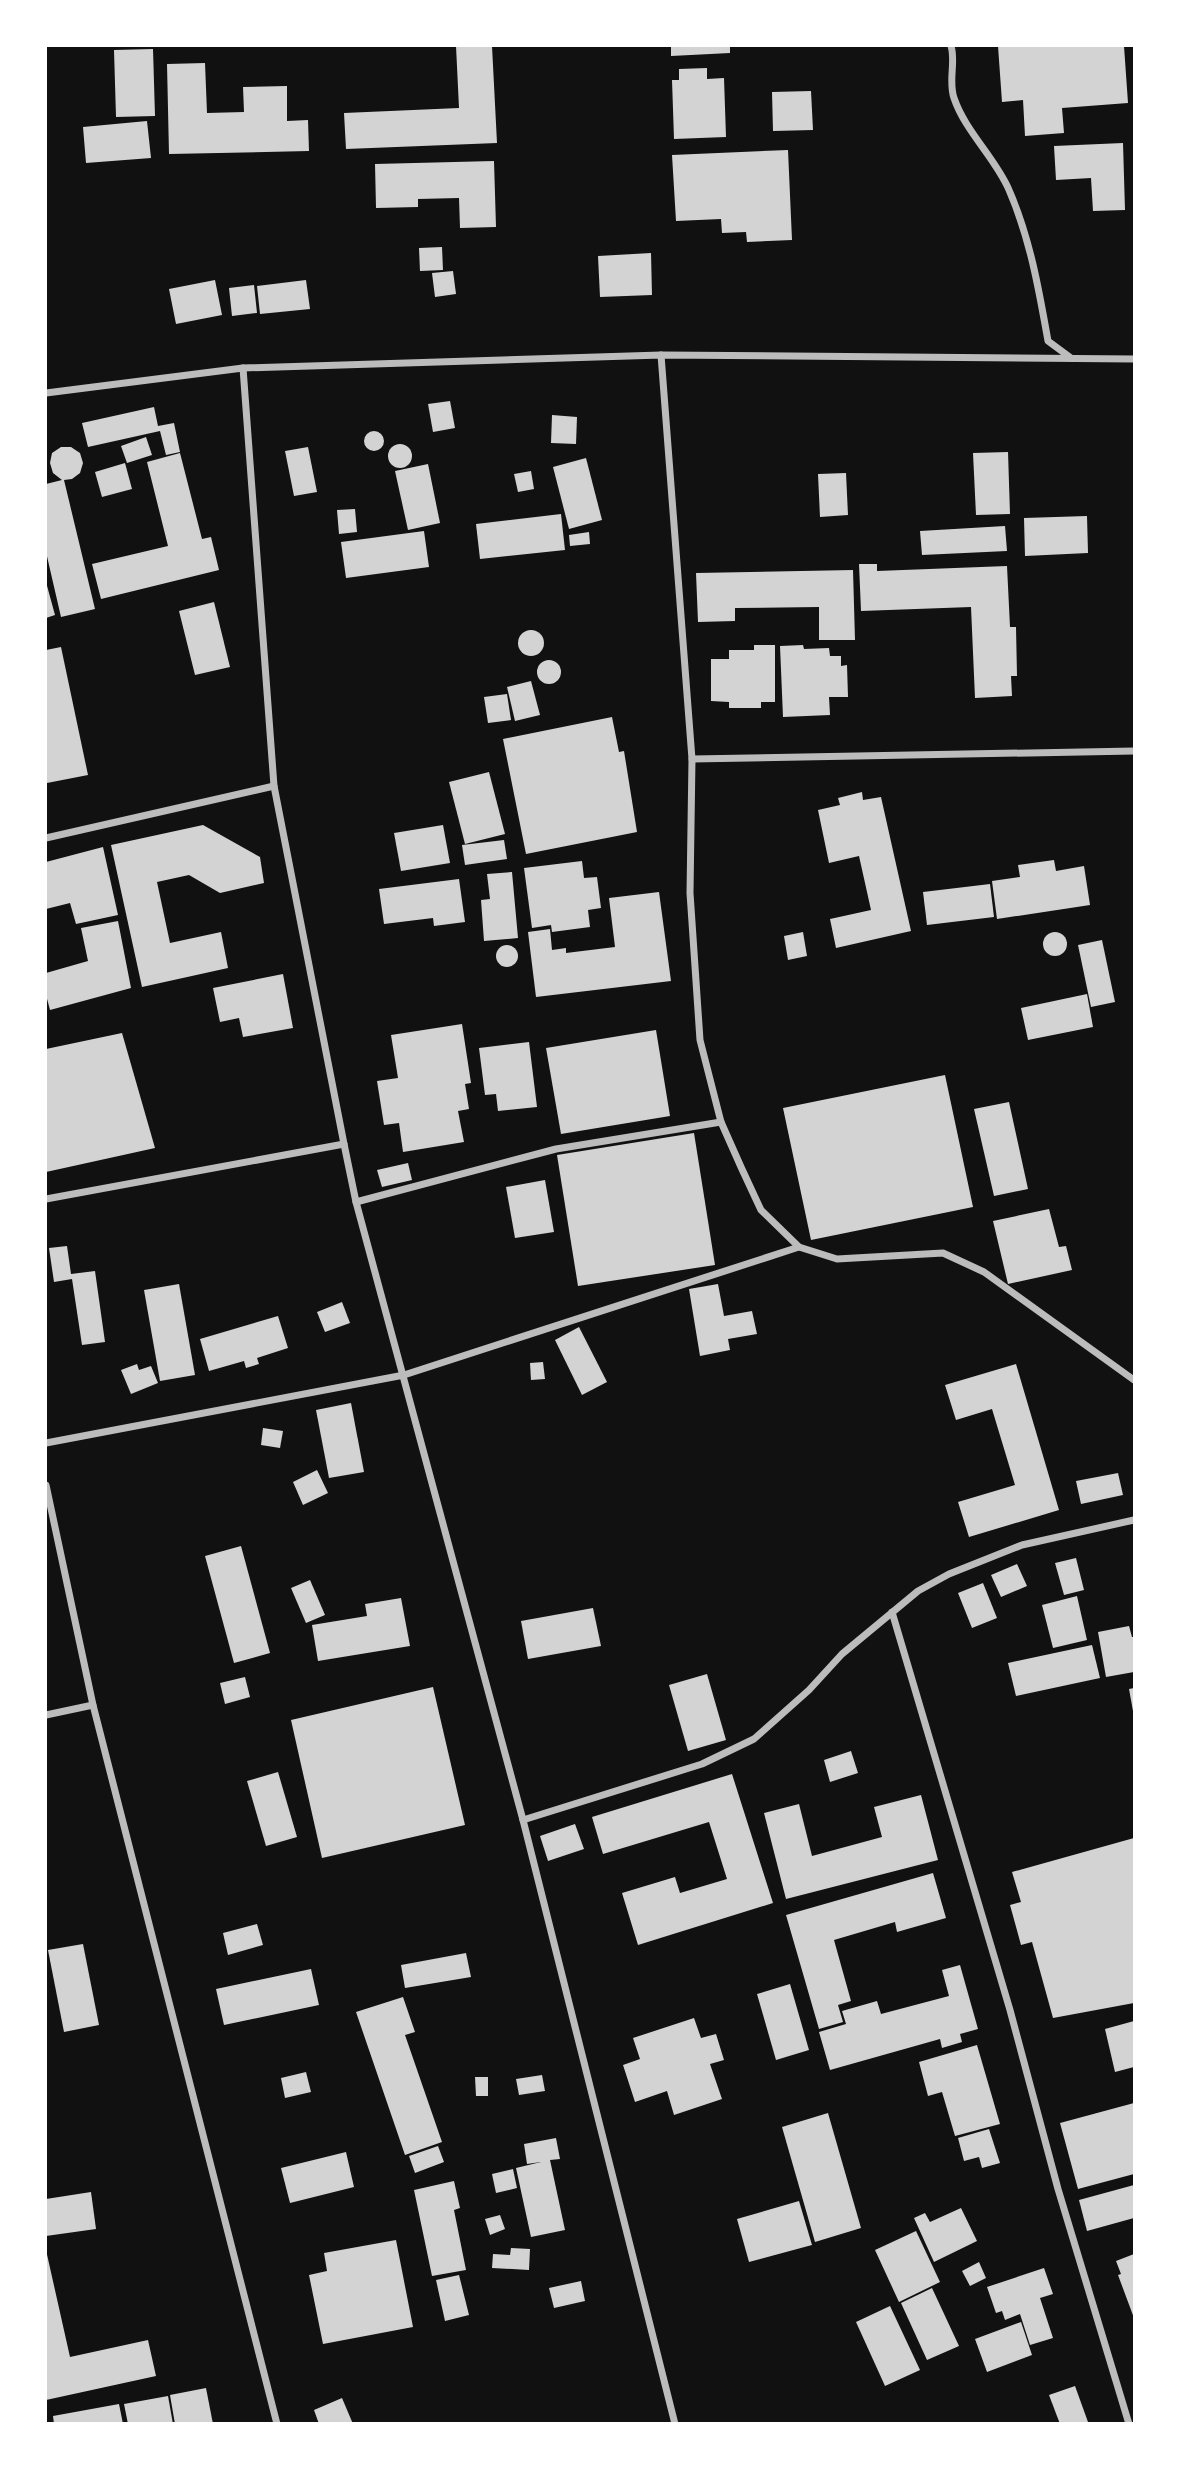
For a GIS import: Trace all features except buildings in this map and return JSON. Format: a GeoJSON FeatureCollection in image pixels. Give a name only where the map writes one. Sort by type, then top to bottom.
{"type":"FeatureCollection","features":[{"type":"Feature","properties":{"kind":"street"},"geometry":{"type":"LineString","coordinates":[[951,46],[951,83],[955,100],[1009,188],[1030,251],[1048,341],[1072,359]]}},
{"type":"Feature","properties":{"kind":"street"},"geometry":{"type":"LineString","coordinates":[[661,355],[692,759],[690,893],[700,1040],[721,1122],[761,1210],[799,1247],[837,1259],[943,1253],[984,1272],[1135,1380]]}},
{"type":"Feature","properties":{"kind":"street"},"geometry":{"type":"LineString","coordinates":[[46,393],[243,368],[661,355],[1135,359]]}},
{"type":"Feature","properties":{"kind":"street"},"geometry":{"type":"LineString","coordinates":[[243,368],[275,786],[356,1202],[523,1820],[676,2424]]}},
{"type":"Feature","properties":{"kind":"street"},"geometry":{"type":"LineString","coordinates":[[692,759],[1135,751]]}},
{"type":"Feature","properties":{"kind":"street"},"geometry":{"type":"LineString","coordinates":[[46,838],[275,786]]}},
{"type":"Feature","properties":{"kind":"street"},"geometry":{"type":"LineString","coordinates":[[356,1202],[556,1149],[721,1122]]}},
{"type":"Feature","properties":{"kind":"street"},"geometry":{"type":"LineString","coordinates":[[46,1199],[344,1143]]}},
{"type":"Feature","properties":{"kind":"street"},"geometry":{"type":"LineString","coordinates":[[46,1443],[404,1375],[799,1247]]}},
{"type":"Feature","properties":{"kind":"street"},"geometry":{"type":"LineString","coordinates":[[46,1485],[93,1705],[277,2424]]}},
{"type":"Feature","properties":{"kind":"street"},"geometry":{"type":"LineString","coordinates":[[523,1820],[702,1764],[754,1739],[809,1690],[842,1654],[918,1591],[949,1574],[1022,1545],[1135,1520]]}},
{"type":"Feature","properties":{"kind":"street"},"geometry":{"type":"LineString","coordinates":[[892,1612],[1010,2010],[1058,2189],[1129,2424]]}},
{"type":"Feature","properties":{"kind":"street"},"geometry":{"type":"LineString","coordinates":[[46,1715],[93,1705]]}}]}
